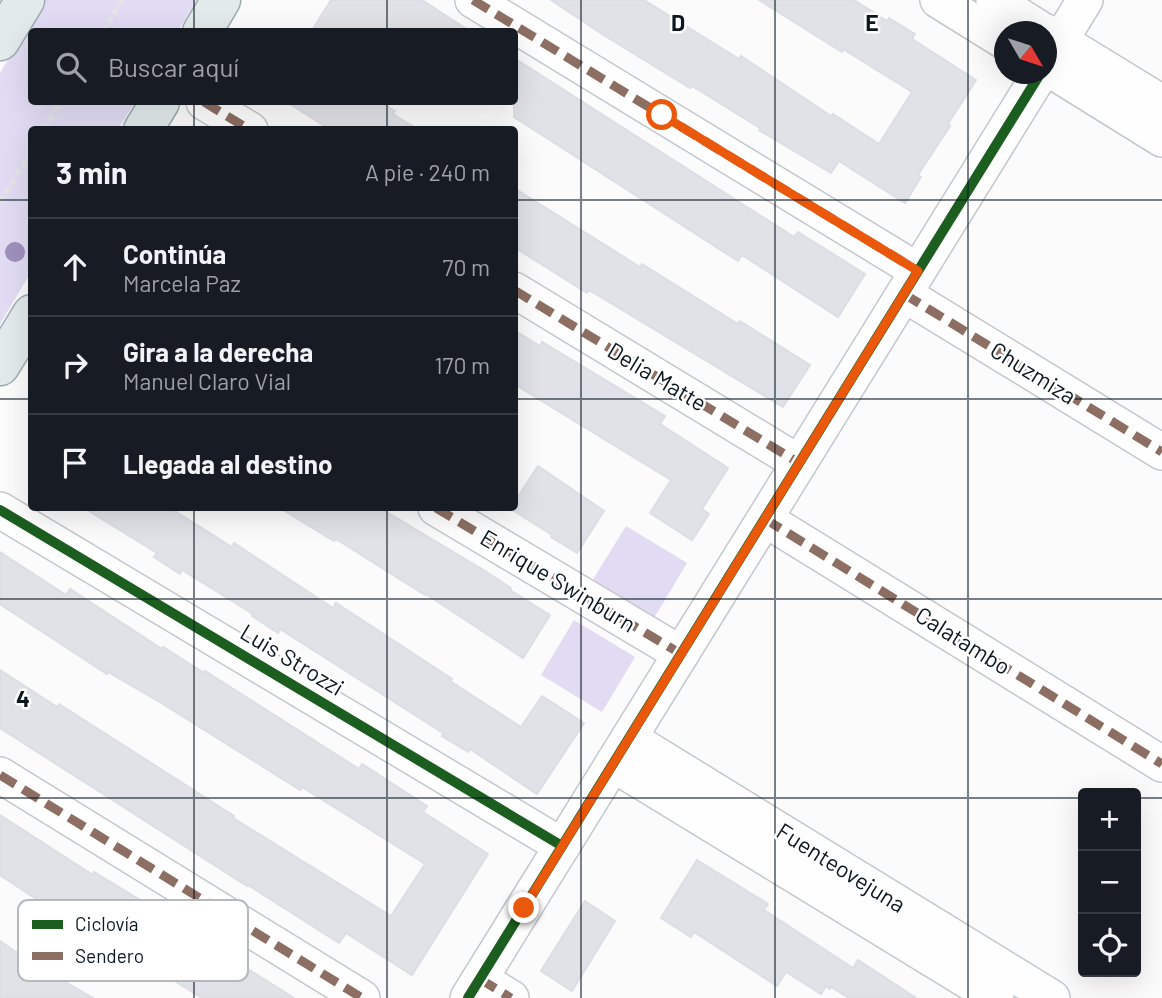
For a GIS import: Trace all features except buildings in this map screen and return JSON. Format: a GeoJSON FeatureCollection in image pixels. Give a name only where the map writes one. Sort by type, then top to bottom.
{"type":"FeatureCollection","features":[{"type":"Feature","properties":{"kind":"main road"},"geometry":{"type":"LineString","coordinates":[[0,41],[25,0]]}},
{"type":"Feature","properties":{"kind":"main road"},"geometry":{"type":"LineString","coordinates":[[204,28],[221,0]]}},
{"type":"Feature","properties":{"kind":"main road"},"geometry":{"type":"LineString","coordinates":[[145,126],[158,105]]}},
{"type":"Feature","properties":{"kind":"main road"},"geometry":{"type":"LineString","coordinates":[[0,366],[28,320]]}},
{"type":"Feature","properties":{"kind":"street","name":"Chuzmiza"},"geometry":{"type":"LineString","coordinates":[[473,0],[516,28]]}},
{"type":"Feature","properties":{"kind":"street"},"geometry":{"type":"LineString","coordinates":[[938,0],[994,35]]}},
{"type":"Feature","properties":{"kind":"street"},"geometry":{"type":"LineString","coordinates":[[994,0],[1019,21]]}},
{"type":"Feature","properties":{"kind":"street"},"geometry":{"type":"LineString","coordinates":[[1057,37],[1086,0]]}},
{"type":"Feature","properties":{"kind":"street","name":"Chuzmiza"},"geometry":{"type":"LineString","coordinates":[[518,29],[911,282],[1162,452]]}},
{"type":"Feature","properties":{"kind":"street"},"geometry":{"type":"LineString","coordinates":[[1057,51],[1162,103]]}},
{"type":"Feature","properties":{"kind":"street"},"geometry":{"type":"LineString","coordinates":[[1057,54],[1162,139]]}},
{"type":"Feature","properties":{"kind":"street"},"geometry":{"type":"LineString","coordinates":[[511,998],[474,988],[1034,84]]}},
{"type":"Feature","properties":{"kind":"street"},"geometry":{"type":"LineString","coordinates":[[209,105],[243,126]]}},
{"type":"Feature","properties":{"kind":"street","name":"Delia Matte"},"geometry":{"type":"LineString","coordinates":[[518,292],[799,463]]}},
{"type":"Feature","properties":{"kind":"street","name":"Luis Strozzi"},"geometry":{"type":"LineString","coordinates":[[0,510],[562,846]]}},
{"type":"Feature","properties":{"kind":"street","name":"Enrique Swinburn"},"geometry":{"type":"LineString","coordinates":[[441,511],[681,654]]}},
{"type":"Feature","properties":{"kind":"street","name":"Calatambo"},"geometry":{"type":"LineString","coordinates":[[765,519],[1162,764]]}},
{"type":"Feature","properties":{"kind":"street","name":"Fuenteovejuna"},"geometry":{"type":"LineString","coordinates":[[621,751],[996,998]]}},
{"type":"Feature","properties":{"kind":"street","name":"Fuenteovejuna"},"geometry":{"type":"LineString","coordinates":[[621,751],[1052,998]]}},
{"type":"Feature","properties":{"kind":"street"},"geometry":{"type":"LineString","coordinates":[[0,775],[203,900]]}},
{"type":"Feature","properties":{"kind":"street"},"geometry":{"type":"LineString","coordinates":[[248,928],[362,998]]}},
{"type":"Feature","properties":{"kind":"path"},"geometry":{"type":"LineString","coordinates":[[105,28],[122,0]]}},
{"type":"Feature","properties":{"kind":"path"},"geometry":{"type":"LineString","coordinates":[[46,126],[59,105]]}},
{"type":"Feature","properties":{"kind":"path"},"geometry":{"type":"LineString","coordinates":[[0,202],[28,156]]}},
{"type":"Feature","properties":{"kind":"shaded area"},"geometry":{"type":"Polygon","coordinates":[[[44,0],[197,0],[180,28],[28,28],[28,105],[133,105],[120,126],[28,126],[28,277],[0,324],[0,73],[44,0]]]}},
{"type":"Feature","properties":{"kind":"shaded area"},"geometry":{"type":"Polygon","coordinates":[[[626,526],[687,563],[654,618],[592,581],[626,526]]]}},
{"type":"Feature","properties":{"kind":"shaded area"},"geometry":{"type":"Polygon","coordinates":[[[574,620],[635,657],[602,712],[541,675],[574,620]]]}},
{"type":"Feature","properties":{"kind":"marked path"},"geometry":{"type":"LineString","coordinates":[[473,0],[918,271]]}},
{"type":"Feature","properties":{"kind":"marked path"},"geometry":{"type":"LineString","coordinates":[[209,105],[243,126]]}},
{"type":"Feature","properties":{"kind":"marked path"},"geometry":{"type":"LineString","coordinates":[[518,292],[799,463]]}},
{"type":"Feature","properties":{"kind":"marked path"},"geometry":{"type":"LineString","coordinates":[[904,294],[1162,452]]}},
{"type":"Feature","properties":{"kind":"marked path"},"geometry":{"type":"LineString","coordinates":[[441,511],[681,654]]}},
{"type":"Feature","properties":{"kind":"marked path"},"geometry":{"type":"LineString","coordinates":[[765,519],[1162,764]]}},
{"type":"Feature","properties":{"kind":"marked path"},"geometry":{"type":"LineString","coordinates":[[0,775],[203,900]]}},
{"type":"Feature","properties":{"kind":"marked path"},"geometry":{"type":"LineString","coordinates":[[248,928],[362,998]]}},
{"type":"Feature","properties":{"kind":"marked path"},"geometry":{"type":"LineString","coordinates":[[480,979],[511,998]]}},
{"type":"Feature","properties":{"kind":"cycle path"},"geometry":{"type":"LineString","coordinates":[[468,998],[1034,84]]}},
{"type":"Feature","properties":{"kind":"cycle path"},"geometry":{"type":"LineString","coordinates":[[0,510],[562,846]]}},
{"type":"Feature","properties":{"kind":"route"},"geometry":{"type":"LineString","coordinates":[[524,908],[918,271],[662,115]]}}]}
